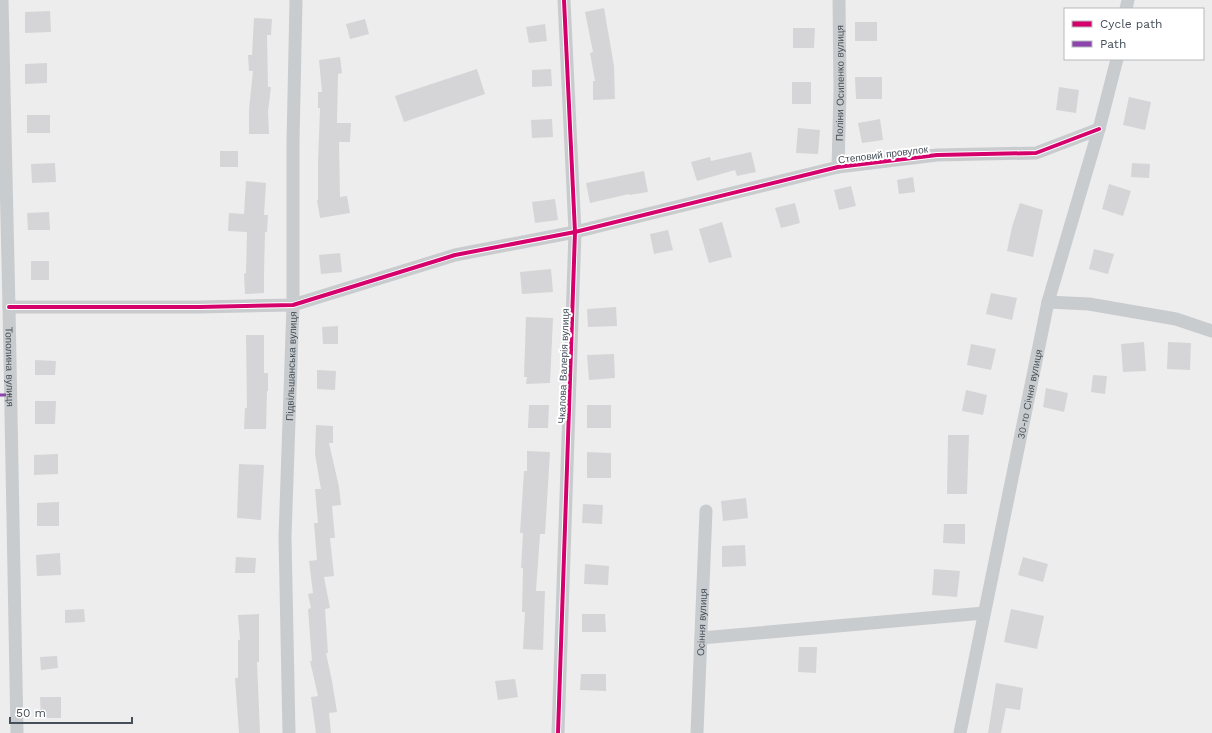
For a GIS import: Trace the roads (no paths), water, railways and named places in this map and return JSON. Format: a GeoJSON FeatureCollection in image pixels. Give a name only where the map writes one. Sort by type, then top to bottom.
{"type":"FeatureCollection","features":[{"type":"Feature","properties":{"kind":"street","name":"Тополина вулиця"},"geometry":{"type":"LineString","coordinates":[[2,0],[10,307],[17,733]]}},
{"type":"Feature","properties":{"kind":"street","name":"Підвільшанська вулиця"},"geometry":{"type":"LineString","coordinates":[[289,733],[285,537],[293,304],[293,142],[296,0]]}},
{"type":"Feature","properties":{"kind":"street","name":"Чкалова Валерія вулиця"},"geometry":{"type":"LineString","coordinates":[[558,733],[575,232],[564,0]]}},
{"type":"Feature","properties":{"kind":"street","name":"Поліни Осипенко вулиця"},"geometry":{"type":"LineString","coordinates":[[838,167],[840,91],[839,0]]}},
{"type":"Feature","properties":{"kind":"street","name":"30-го Січня вулиця"},"geometry":{"type":"LineString","coordinates":[[960,733],[1048,302],[1099,129],[1117,60]]}},
{"type":"Feature","properties":{"kind":"street","name":"Степовий провулок"},"geometry":{"type":"LineString","coordinates":[[10,307],[199,307],[293,304],[455,255],[575,232],[838,167],[937,155],[1036,153],[1099,129]]}},
{"type":"Feature","properties":{"kind":"street"},"geometry":{"type":"LineString","coordinates":[[1048,302],[1097,305],[1176,319],[1212,331]]}},
{"type":"Feature","properties":{"kind":"street","name":"Осіння вулиця"},"geometry":{"type":"LineString","coordinates":[[697,733],[706,511]]}},
{"type":"Feature","properties":{"kind":"street"},"geometry":{"type":"LineString","coordinates":[[701,638],[984,613]]}}]}
